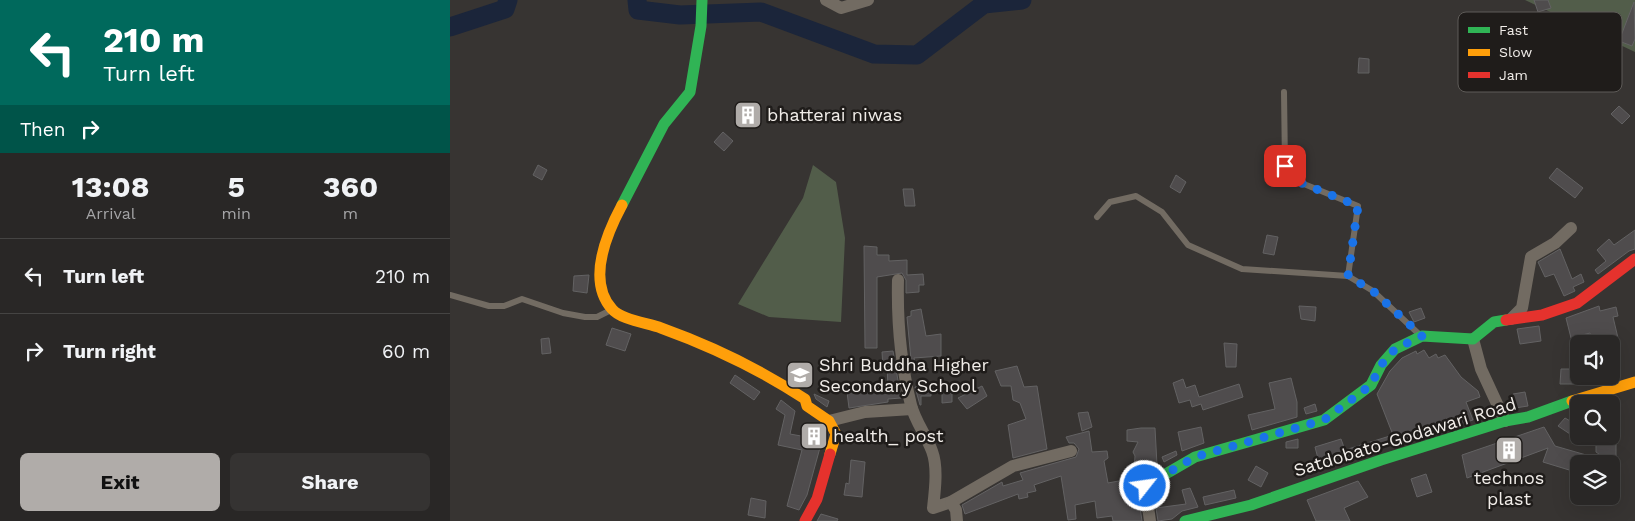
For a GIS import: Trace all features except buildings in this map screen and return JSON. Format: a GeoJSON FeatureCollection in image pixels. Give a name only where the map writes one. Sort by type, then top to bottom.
{"type":"FeatureCollection","features":[{"type":"Feature","properties":{"kind":"street"},"geometry":{"type":"LineString","coordinates":[[702,0],[702,26],[690,92],[664,124],[610,228],[600,264],[602,290],[612,310],[635,321],[661,328],[768,375],[805,399],[807,406],[829,421],[836,434],[817,499],[805,521]]}},
{"type":"Feature","properties":{"kind":"street"},"geometry":{"type":"LineString","coordinates":[[826,0],[841,8],[868,0]]}},
{"type":"Feature","properties":{"kind":"street"},"geometry":{"type":"LineString","coordinates":[[1511,319],[1522,308],[1531,257],[1555,243],[1571,228]]}},
{"type":"Feature","properties":{"kind":"street"},"geometry":{"type":"LineString","coordinates":[[1150,521],[1146,480],[1195,457],[1324,420],[1371,385],[1381,365],[1395,349],[1422,336],[1472,339],[1494,322],[1542,314],[1577,303],[1635,259]]}},
{"type":"Feature","properties":{"kind":"street"},"geometry":{"type":"LineString","coordinates":[[898,280],[898,316],[912,409],[933,452],[935,482],[933,508],[951,502],[1013,466],[1072,451]]}},
{"type":"Feature","properties":{"kind":"street"},"geometry":{"type":"LineString","coordinates":[[1472,339],[1481,369],[1505,421]]}},
{"type":"Feature","properties":{"kind":"street","name":"Satdobato-Godawari Road"},"geometry":{"type":"LineString","coordinates":[[1185,521],[1251,505],[1505,421],[1528,417],[1589,395],[1635,382]]}},
{"type":"Feature","properties":{"kind":"street"},"geometry":{"type":"LineString","coordinates":[[829,421],[865,412],[912,409]]}},
{"type":"Feature","properties":{"kind":"street"},"geometry":{"type":"LineString","coordinates":[[951,502],[956,510],[957,521]]}},
{"type":"Feature","properties":{"kind":"lane"},"geometry":{"type":"LineString","coordinates":[[1284,92],[1285,166],[1299,182],[1358,206],[1348,276]]}},
{"type":"Feature","properties":{"kind":"lane"},"geometry":{"type":"LineString","coordinates":[[1097,216],[1110,202],[1136,196],[1162,212],[1188,245],[1242,269],[1348,276],[1373,291],[1422,336]]}},
{"type":"Feature","properties":{"kind":"lane"},"geometry":{"type":"LineString","coordinates":[[450,295],[489,306],[504,306],[522,299],[562,313],[585,317],[597,317],[612,310]]}},
{"type":"Feature","properties":{"kind":"green space"},"geometry":{"type":"Polygon","coordinates":[[[1525,0],[1635,0],[1635,52],[1622,46],[1622,12],[1550,12],[1525,0]]]}},
{"type":"Feature","properties":{"kind":"green space"},"geometry":{"type":"Polygon","coordinates":[[[813,165],[836,182],[845,238],[841,322],[769,317],[738,304],[803,198],[813,165]]]}},
{"type":"Feature","properties":{"kind":"waterway"},"geometry":{"type":"LineString","coordinates":[[450,27],[505,9],[508,0]]}},
{"type":"Feature","properties":{"kind":"waterway"},"geometry":{"type":"LineString","coordinates":[[637,0],[638,10],[680,15],[761,12],[874,54],[917,55],[984,4],[1022,0]]}},
{"type":"Feature","properties":{"kind":"traffic: fast"},"geometry":{"type":"LineString","coordinates":[[622,205],[664,124],[690,92],[701,26],[702,0]]}},
{"type":"Feature","properties":{"kind":"traffic: fast"},"geometry":{"type":"LineString","coordinates":[[1145,486],[1195,457],[1324,420],[1371,385],[1381,365],[1395,349],[1422,336],[1473,339],[1494,322],[1506,320]]}},
{"type":"Feature","properties":{"kind":"traffic: fast"},"geometry":{"type":"LineString","coordinates":[[1185,521],[1251,505],[1381,460],[1505,421],[1528,417],[1570,402]]}},
{"type":"Feature","properties":{"kind":"traffic: slow"},"geometry":{"type":"LineString","coordinates":[[622,205],[605,243],[600,271],[600,284],[604,297],[612,309],[628,319],[661,328],[717,351],[771,378],[805,399],[807,406],[829,421],[836,434],[830,454]]}},
{"type":"Feature","properties":{"kind":"traffic: slow"},"geometry":{"type":"LineString","coordinates":[[1592,395],[1635,382]]}},
{"type":"Feature","properties":{"kind":"traffic: jam"},"geometry":{"type":"LineString","coordinates":[[1506,320],[1542,315],[1577,303],[1635,259]]}},
{"type":"Feature","properties":{"kind":"traffic: jam"},"geometry":{"type":"LineString","coordinates":[[805,521],[817,499],[830,454]]}},
{"type":"Feature","properties":{"kind":"place","name":"bhatterai niwas"},"geometry":{"type":"Point","coordinates":[748,115]}},
{"type":"Feature","properties":{"kind":"place","name":"Shri Buddha Higher Secondary School"},"geometry":{"type":"Point","coordinates":[800,375]}},
{"type":"Feature","properties":{"kind":"place","name":"health_ post"},"geometry":{"type":"Point","coordinates":[814,436]}},
{"type":"Feature","properties":{"kind":"place","name":"technos plast"},"geometry":{"type":"Point","coordinates":[1509,450]}},
{"type":"Feature","properties":{"kind":"route"},"geometry":{"type":"LineString","coordinates":[[1145,486],[1195,457],[1324,420],[1371,385],[1381,365],[1395,349],[1422,336],[1373,291],[1348,276],[1358,206],[1299,182],[1285,166]]}}]}
